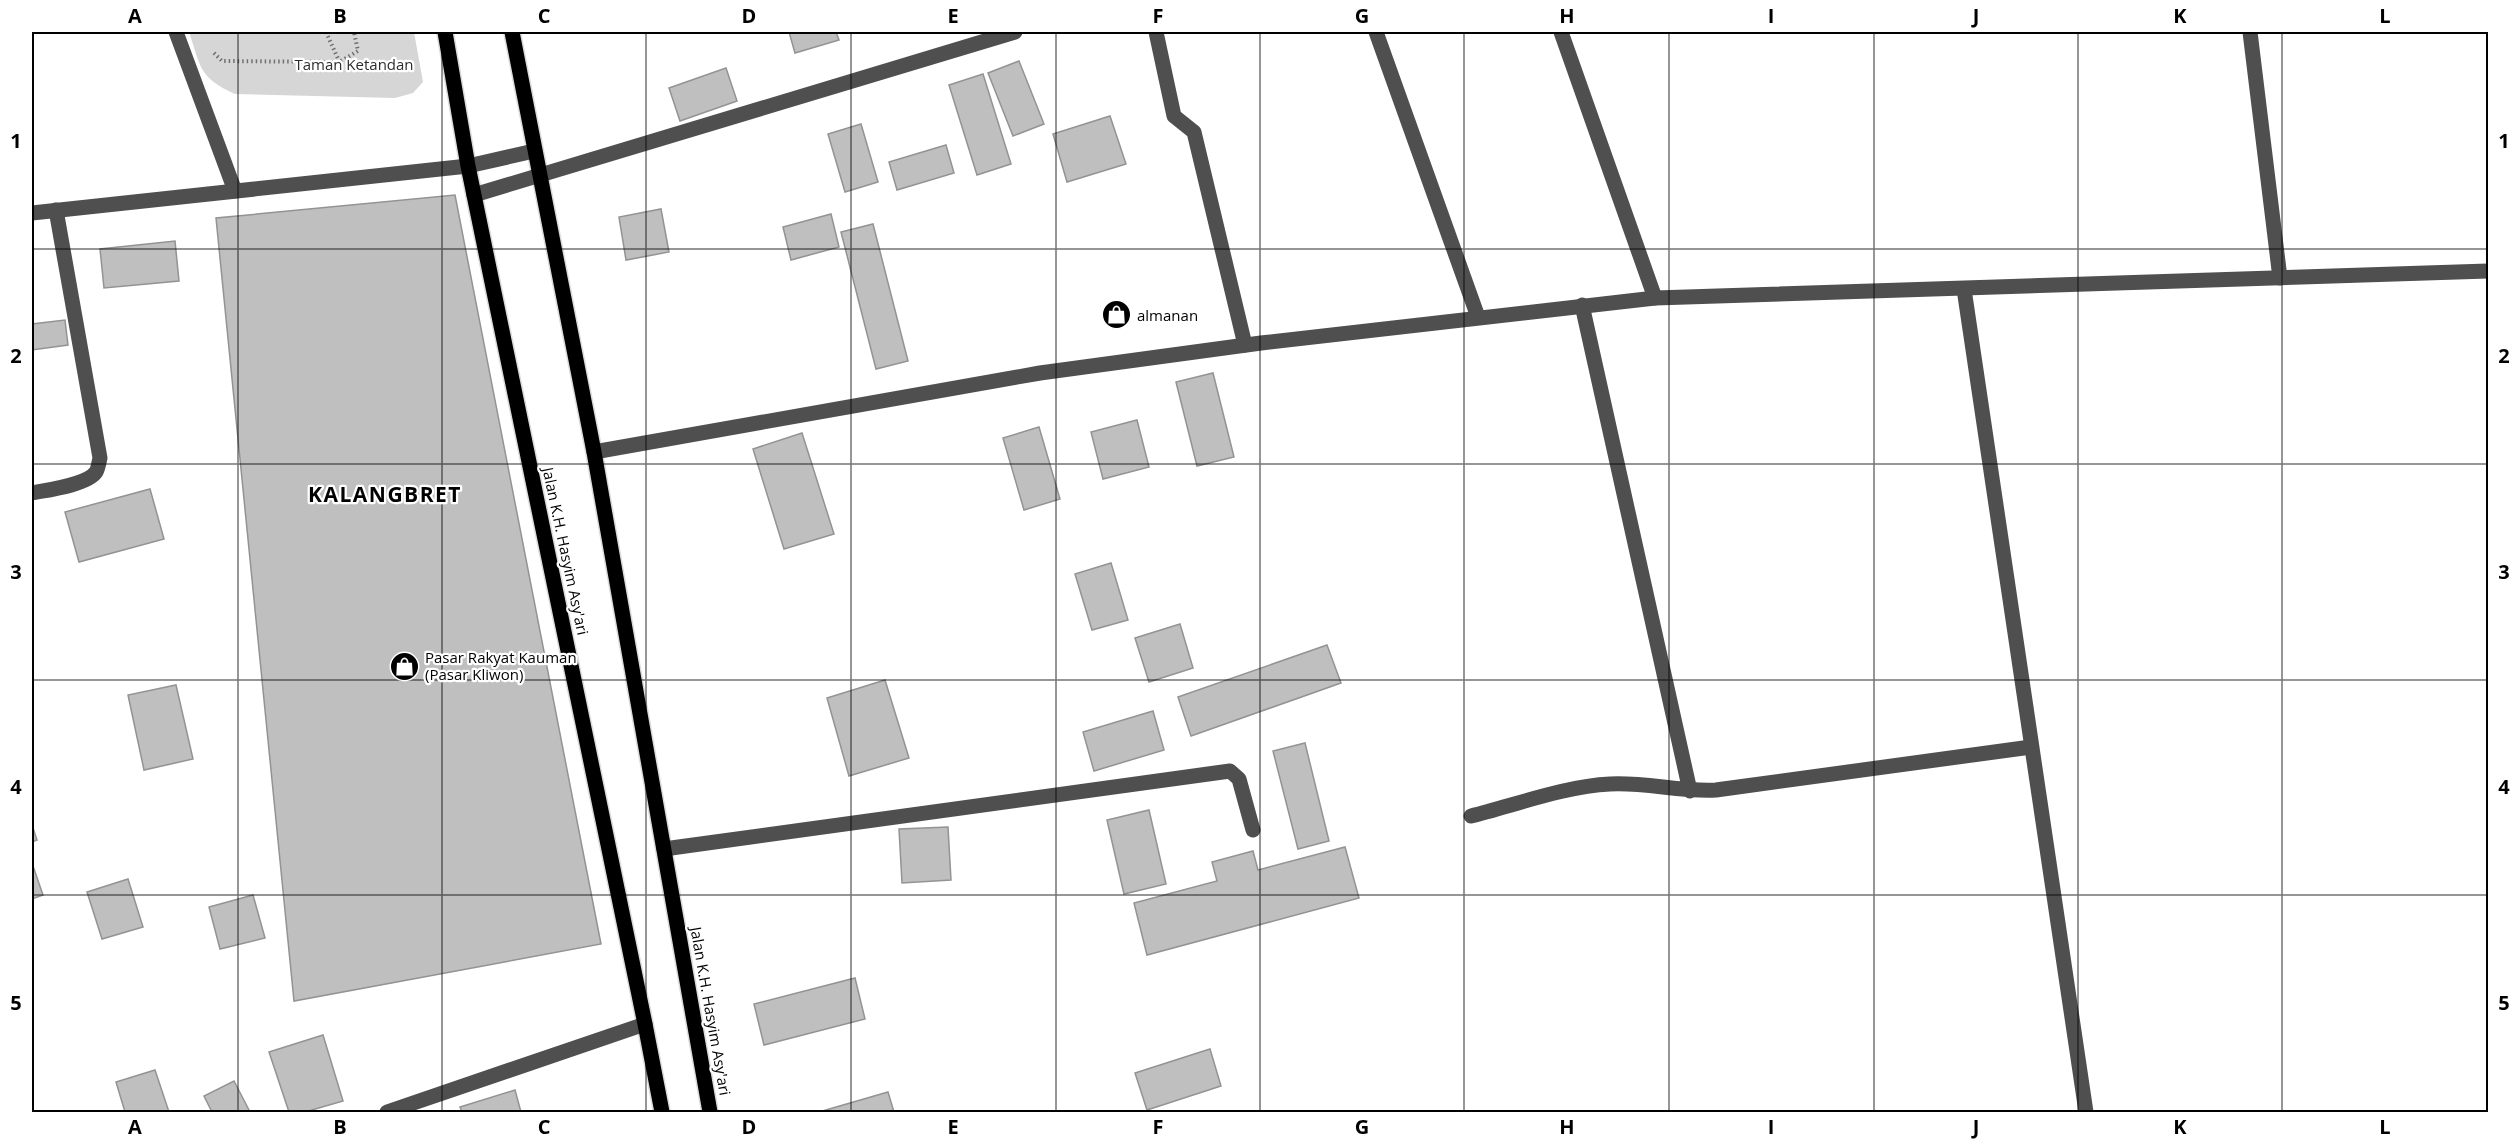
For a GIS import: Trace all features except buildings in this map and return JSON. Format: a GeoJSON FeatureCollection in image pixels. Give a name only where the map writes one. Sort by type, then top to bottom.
{"type":"FeatureCollection","features":[{"type":"Feature","properties":{"kind":"main road","name":"Jalan K.H. Hasyim Asy'ari"},"geometry":{"type":"LineString","coordinates":[[445,32],[468,166],[662,1113]]}},
{"type":"Feature","properties":{"kind":"main road","name":"Jalan K.H. Hasyim Asy'ari"},"geometry":{"type":"LineString","coordinates":[[512,32],[594,452],[710,1113]]}},
{"type":"Feature","properties":{"kind":"street"},"geometry":{"type":"LineString","coordinates":[[176,32],[235,191]]}},
{"type":"Feature","properties":{"kind":"street"},"geometry":{"type":"LineString","coordinates":[[474,195],[1015,32]]}},
{"type":"Feature","properties":{"kind":"street"},"geometry":{"type":"LineString","coordinates":[[1156,32],[1174,116],[1194,132],[1245,345]]}},
{"type":"Feature","properties":{"kind":"street"},"geometry":{"type":"LineString","coordinates":[[1376,32],[1478,317]]}},
{"type":"Feature","properties":{"kind":"street"},"geometry":{"type":"LineString","coordinates":[[1561,32],[1655,298]]}},
{"type":"Feature","properties":{"kind":"street"},"geometry":{"type":"LineString","coordinates":[[2250,32],[2280,278]]}},
{"type":"Feature","properties":{"kind":"street"},"geometry":{"type":"LineString","coordinates":[[32,213],[468,166],[534,151]]}},
{"type":"Feature","properties":{"kind":"street"},"geometry":{"type":"LineString","coordinates":[[32,493],[73,484],[88,478],[96,472],[100,458],[56,210]]}},
{"type":"Feature","properties":{"kind":"street"},"geometry":{"type":"LineString","coordinates":[[594,452],[1040,373],[1245,345],[1655,298],[2488,271]]}},
{"type":"Feature","properties":{"kind":"street"},"geometry":{"type":"LineString","coordinates":[[1964,289],[2086,1113]]}},
{"type":"Feature","properties":{"kind":"street"},"geometry":{"type":"LineString","coordinates":[[1582,305],[1690,791]]}},
{"type":"Feature","properties":{"kind":"street"},"geometry":{"type":"LineString","coordinates":[[1471,816],[1552,795],[1609,784],[1635,784],[1690,791],[2031,747]]}},
{"type":"Feature","properties":{"kind":"street"},"geometry":{"type":"LineString","coordinates":[[664,849],[1230,771],[1239,779],[1253,830]]}},
{"type":"Feature","properties":{"kind":"street"},"geometry":{"type":"LineString","coordinates":[[387,1113],[645,1024]]}},
{"type":"Feature","properties":{"kind":"path"},"geometry":{"type":"LineString","coordinates":[[326,32],[339,62]]}},
{"type":"Feature","properties":{"kind":"path"},"geometry":{"type":"LineString","coordinates":[[208,47],[222,61],[339,62],[358,51],[354,32]]}},
{"type":"Feature","properties":{"kind":"green space","name":"Taman Ketandan"},"geometry":{"type":"Polygon","coordinates":[[[189,32],[414,32],[423,82],[413,93],[395,98],[235,94],[207,76],[199,63],[189,32]]]}},
{"type":"Feature","properties":{"kind":"place","name":"almanan"},"geometry":{"type":"Point","coordinates":[1116,315]}},
{"type":"Feature","properties":{"kind":"place","name":"Pasar Rakyat Kauman (Pasar Kliwon)"},"geometry":{"type":"Point","coordinates":[404,666]}},
{"type":"Feature","properties":{"kind":"district","name":"KALANGBRET"},"geometry":{"type":"Point","coordinates":[385,494]}}]}
